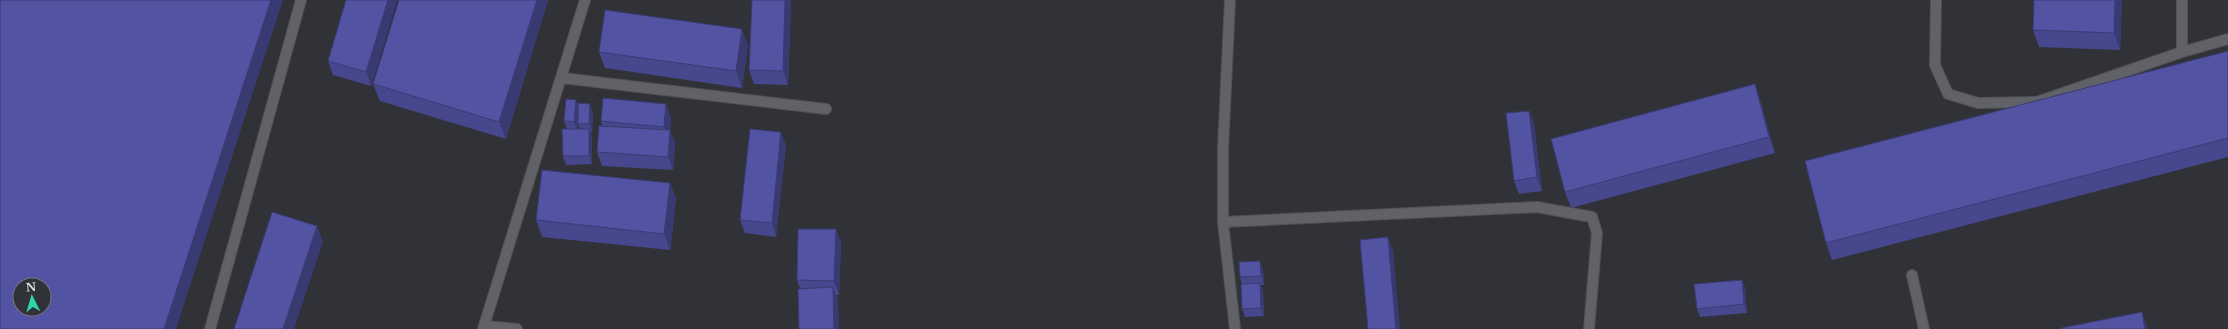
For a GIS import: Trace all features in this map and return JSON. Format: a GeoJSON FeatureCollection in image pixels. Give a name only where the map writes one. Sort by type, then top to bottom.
{"type":"FeatureCollection","features":[{"type":"Feature","properties":{"kind":"street"},"geometry":{"type":"LineString","coordinates":[[210,329],[301,0]]}},
{"type":"Feature","properties":{"kind":"street"},"geometry":{"type":"LineString","coordinates":[[517,329],[483,327],[562,78],[585,0]]}},
{"type":"Feature","properties":{"kind":"street"},"geometry":{"type":"LineString","coordinates":[[1230,0],[1223,149],[1223,222],[1235,329]]}},
{"type":"Feature","properties":{"kind":"street"},"geometry":{"type":"LineString","coordinates":[[1936,0],[1935,65],[1948,94],[1978,103],[2037,102],[2182,52],[2228,39]]}},
{"type":"Feature","properties":{"kind":"street"},"geometry":{"type":"LineString","coordinates":[[2182,0],[2182,52]]}},
{"type":"Feature","properties":{"kind":"street"},"geometry":{"type":"LineString","coordinates":[[562,78],[826,109]]}},
{"type":"Feature","properties":{"kind":"street"},"geometry":{"type":"LineString","coordinates":[[1223,222],[1538,207],[1592,218],[1597,233],[1589,329]]}},
{"type":"Feature","properties":{"kind":"street"},"geometry":{"type":"LineString","coordinates":[[1912,275],[1924,329]]}},
{"type":"Feature","properties":{"kind":"building"},"geometry":{"type":"Polygon","coordinates":[[[0,0],[271,0],[164,329],[0,329],[0,0]]]}},
{"type":"Feature","properties":{"kind":"building"},"geometry":{"type":"Polygon","coordinates":[[[346,0],[388,0],[366,72],[328,61],[346,0]]]}},
{"type":"Feature","properties":{"kind":"building"},"geometry":{"type":"Polygon","coordinates":[[[399,0],[537,0],[499,122],[373,84],[399,0]]]}},
{"type":"Feature","properties":{"kind":"building"},"geometry":{"type":"Polygon","coordinates":[[[752,0],[785,0],[783,71],[749,70],[752,0]]]}},
{"type":"Feature","properties":{"kind":"building"},"geometry":{"type":"Polygon","coordinates":[[[2034,0],[2115,0],[2114,33],[2033,30],[2034,0]]]}},
{"type":"Feature","properties":{"kind":"building"},"geometry":{"type":"Polygon","coordinates":[[[605,10],[742,29],[736,71],[599,52],[605,10]]]}},
{"type":"Feature","properties":{"kind":"building"},"geometry":{"type":"Polygon","coordinates":[[[2228,51],[2228,138],[1826,243],[1805,161],[2228,51]]]}},
{"type":"Feature","properties":{"kind":"building"},"geometry":{"type":"Polygon","coordinates":[[[1755,84],[1769,137],[1565,192],[1551,139],[1755,84]]]}},
{"type":"Feature","properties":{"kind":"building"},"geometry":{"type":"Polygon","coordinates":[[[603,98],[666,104],[664,127],[601,121],[603,98]]]}},
{"type":"Feature","properties":{"kind":"building"},"geometry":{"type":"Polygon","coordinates":[[[566,99],[576,100],[574,122],[564,121],[566,99]]]}},
{"type":"Feature","properties":{"kind":"building"},"geometry":{"type":"Polygon","coordinates":[[[578,103],[590,104],[589,124],[578,124],[578,103]]]}},
{"type":"Feature","properties":{"kind":"building"},"geometry":{"type":"Polygon","coordinates":[[[1529,111],[1537,177],[1514,181],[1506,113],[1529,111]]]}},
{"type":"Feature","properties":{"kind":"building"},"geometry":{"type":"Polygon","coordinates":[[[599,126],[670,130],[668,157],[597,152],[599,126]]]}},
{"type":"Feature","properties":{"kind":"building"},"geometry":{"type":"Polygon","coordinates":[[[562,129],[589,129],[589,156],[563,156],[562,129]]]}},
{"type":"Feature","properties":{"kind":"building"},"geometry":{"type":"Polygon","coordinates":[[[750,129],[781,132],[772,223],[740,220],[750,129]]]}},
{"type":"Feature","properties":{"kind":"building"},"geometry":{"type":"Polygon","coordinates":[[[542,170],[670,183],[664,234],[536,220],[542,170]]]}},
{"type":"Feature","properties":{"kind":"building"},"geometry":{"type":"Polygon","coordinates":[[[272,212],[317,226],[283,329],[234,329],[272,212]]]}},
{"type":"Feature","properties":{"kind":"building"},"geometry":{"type":"Polygon","coordinates":[[[798,229],[836,229],[834,281],[797,280],[798,229]]]}},
{"type":"Feature","properties":{"kind":"building"},"geometry":{"type":"Polygon","coordinates":[[[1388,237],[1396,329],[1368,329],[1360,240],[1388,237]]]}},
{"type":"Feature","properties":{"kind":"building"},"geometry":{"type":"Polygon","coordinates":[[[1260,261],[1261,276],[1240,277],[1239,262],[1260,261]]]}},
{"type":"Feature","properties":{"kind":"building"},"geometry":{"type":"Polygon","coordinates":[[[1742,280],[1744,304],[1697,309],[1694,284],[1742,280]]]}},
{"type":"Feature","properties":{"kind":"building"},"geometry":{"type":"Polygon","coordinates":[[[1260,283],[1261,308],[1242,309],[1241,284],[1260,283]]]}},
{"type":"Feature","properties":{"kind":"building"},"geometry":{"type":"Polygon","coordinates":[[[833,287],[834,329],[799,329],[798,289],[833,287]]]}},
{"type":"Feature","properties":{"kind":"building"},"geometry":{"type":"Polygon","coordinates":[[[2142,312],[2145,329],[2061,329],[2061,328],[2142,312]]]}}]}
